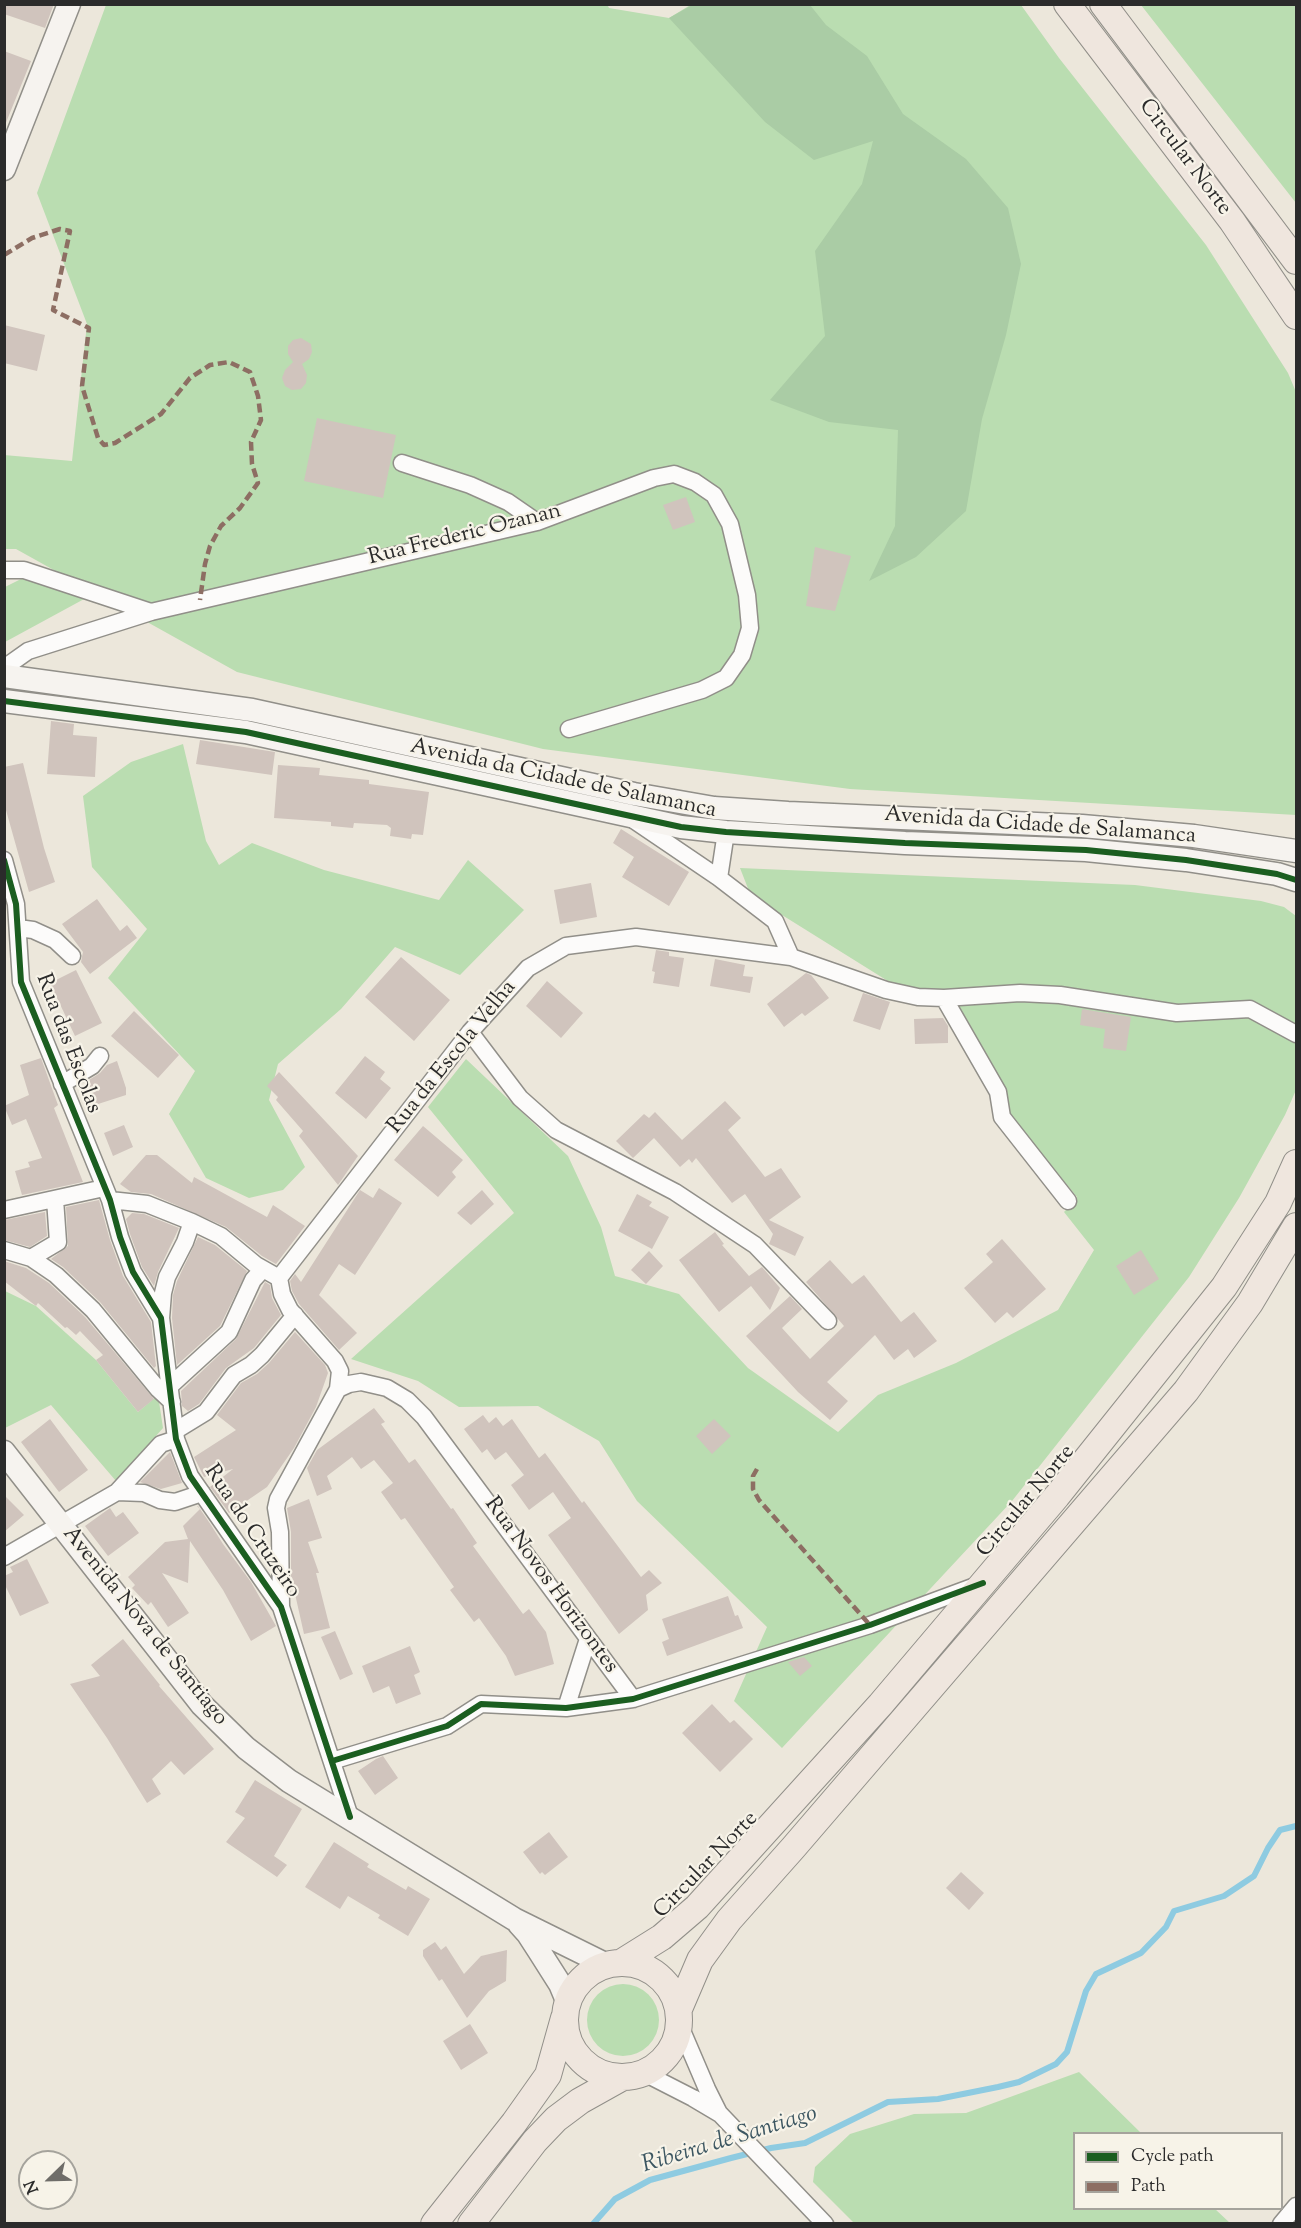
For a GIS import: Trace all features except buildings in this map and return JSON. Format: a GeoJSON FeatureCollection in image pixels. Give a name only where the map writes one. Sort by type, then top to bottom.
{"type":"FeatureCollection","features":[{"type":"Feature","properties":{"kind":"main road","name":"Circular Norte"},"geometry":{"type":"LineString","coordinates":[[1066,4],[1232,221],[1296,316]]}},
{"type":"Feature","properties":{"kind":"main road","name":"Circular Norte"},"geometry":{"type":"LineString","coordinates":[[1103,4],[1296,261]]}},
{"type":"Feature","properties":{"kind":"main road","name":"Circular Norte"},"geometry":{"type":"LineString","coordinates":[[614,1963],[662,1937],[697,1906],[880,1705],[1057,1496],[1224,1287],[1278,1203],[1296,1163]]}},
{"type":"Feature","properties":{"kind":"main road"},"geometry":{"type":"LineString","coordinates":[[471,2223],[535,2141],[556,2119],[580,2101],[631,2076],[655,2068],[667,2056],[676,2042],[680,2017],[700,1960],[729,1920],[1186,1391],[1250,1303],[1296,1226]]}},
{"type":"Feature","properties":{"kind":"main road"},"geometry":{"type":"LineString","coordinates":[[434,2223],[514,2123],[548,2074],[566,2009],[577,1983],[590,1972],[614,1963],[642,1965],[659,1975],[672,1990],[680,2017]]}},
{"type":"Feature","properties":{"kind":"main road"},"geometry":{"type":"LineString","coordinates":[[566,2009],[567,2034],[574,2052],[587,2066],[604,2074],[631,2076]]}},
{"type":"Feature","properties":{"kind":"street"},"geometry":{"type":"LineString","coordinates":[[4,169],[69,4]]}},
{"type":"Feature","properties":{"kind":"street"},"geometry":{"type":"LineString","coordinates":[[402,463],[470,485],[508,502],[537,522]]}},
{"type":"Feature","properties":{"kind":"street","name":"Rua Frederic Ozanan"},"geometry":{"type":"LineString","coordinates":[[4,668],[28,651],[151,612],[537,522],[654,478],[674,474],[695,482],[714,495],[730,524],[747,596],[750,628],[742,655],[726,678],[702,690],[569,729]]}},
{"type":"Feature","properties":{"kind":"street"},"geometry":{"type":"LineString","coordinates":[[4,570],[24,570],[151,612]]}},
{"type":"Feature","properties":{"kind":"street","name":"Avenida da Cidade de Salamanca"},"geometry":{"type":"LineString","coordinates":[[4,676],[252,710],[622,792],[714,808],[1082,826],[1194,836],[1296,850]]}},
{"type":"Feature","properties":{"kind":"street","name":"Avenida da Cidade de Salamanca"},"geometry":{"type":"LineString","coordinates":[[4,701],[246,732],[681,827],[905,843],[1086,850],[1186,860],[1277,874],[1296,880]]}},
{"type":"Feature","properties":{"kind":"street"},"geometry":{"type":"LineString","coordinates":[[628,816],[719,878],[774,921],[791,957]]}},
{"type":"Feature","properties":{"kind":"street"},"geometry":{"type":"LineString","coordinates":[[719,878],[726,832]]}},
{"type":"Feature","properties":{"kind":"street","name":"Rua das Escolas"},"geometry":{"type":"LineString","coordinates":[[4,861],[16,904],[21,982],[107,1194],[133,1272],[161,1318]]}},
{"type":"Feature","properties":{"kind":"street"},"geometry":{"type":"LineString","coordinates":[[18,928],[33,930],[55,940],[72,956]]}},
{"type":"Feature","properties":{"kind":"street","name":"Rua da Escola Velha"},"geometry":{"type":"LineString","coordinates":[[279,1278],[470,1032],[528,968],[566,946],[636,938],[791,957],[886,990],[918,997],[1060,995],[1177,1013],[1250,1009],[1296,1034]]}},
{"type":"Feature","properties":{"kind":"street"},"geometry":{"type":"LineString","coordinates":[[944,998],[998,1092],[1002,1117],[1068,1201]]}},
{"type":"Feature","properties":{"kind":"street"},"geometry":{"type":"LineString","coordinates":[[470,1032],[520,1098],[556,1130],[675,1192],[755,1245],[828,1321]]}},
{"type":"Feature","properties":{"kind":"street"},"geometry":{"type":"LineString","coordinates":[[62,1084],[92,1066],[100,1056]]}},
{"type":"Feature","properties":{"kind":"street"},"geometry":{"type":"LineString","coordinates":[[4,1210],[56,1199],[107,1194],[147,1204],[221,1236],[236,1250],[279,1278],[282,1294],[290,1310],[335,1360],[340,1371],[338,1389],[278,1499],[276,1508],[280,1532],[281,1606]]}},
{"type":"Feature","properties":{"kind":"street"},"geometry":{"type":"LineString","coordinates":[[31,1258],[58,1242],[56,1199]]}},
{"type":"Feature","properties":{"kind":"street"},"geometry":{"type":"LineString","coordinates":[[161,1318],[167,1277],[185,1242],[192,1222]]}},
{"type":"Feature","properties":{"kind":"street"},"geometry":{"type":"LineString","coordinates":[[4,1250],[31,1258],[56,1275],[93,1310],[158,1389],[171,1394],[229,1332],[253,1280],[263,1269]]}},
{"type":"Feature","properties":{"kind":"street"},"geometry":{"type":"LineString","coordinates":[[4,1557],[117,1492],[161,1444],[206,1412],[234,1375],[262,1355],[295,1316]]}},
{"type":"Feature","properties":{"kind":"street","name":"Rua do Cruzeiro"},"geometry":{"type":"LineString","coordinates":[[161,1318],[176,1435],[190,1476],[281,1606],[350,1817]]}},
{"type":"Feature","properties":{"kind":"street","name":"Rua Novos Horizontes"},"geometry":{"type":"LineString","coordinates":[[332,1761],[447,1726],[481,1704],[566,1708],[633,1699],[424,1417],[407,1400],[387,1388],[361,1383],[349,1384],[338,1389]]}},
{"type":"Feature","properties":{"kind":"street","name":"Avenida Nova de Santiago"},"geometry":{"type":"LineString","coordinates":[[4,1452],[202,1705],[246,1748],[289,1781],[514,1919],[614,1963]]}},
{"type":"Feature","properties":{"kind":"street"},"geometry":{"type":"LineString","coordinates":[[117,1492],[144,1493],[160,1500],[175,1502],[202,1493]]}},
{"type":"Feature","properties":{"kind":"street"},"geometry":{"type":"LineString","coordinates":[[633,1699],[870,1625],[983,1583]]}},
{"type":"Feature","properties":{"kind":"street"},"geometry":{"type":"LineString","coordinates":[[566,1708],[588,1639]]}},
{"type":"Feature","properties":{"kind":"street","name":"Avenida Nova de Santiago"},"geometry":{"type":"LineString","coordinates":[[514,1919],[528,1934],[560,1984],[566,2009]]}},
{"type":"Feature","properties":{"kind":"street"},"geometry":{"type":"LineString","coordinates":[[680,2017],[707,2090],[720,2114]]}},
{"type":"Feature","properties":{"kind":"street"},"geometry":{"type":"LineString","coordinates":[[631,2076],[650,2076],[720,2114],[825,2223]]}},
{"type":"Feature","properties":{"kind":"street"},"geometry":{"type":"LineString","coordinates":[[1281,2223],[1296,2206]]}},
{"type":"Feature","properties":{"kind":"green space"},"geometry":{"type":"Polygon","coordinates":[[[607,4],[609,8],[669,18],[692,4],[1021,5],[1059,58],[1206,245],[1288,373],[1296,392],[1296,815],[850,789],[543,749],[237,672],[16,549],[5,549],[4,455],[72,461],[87,324],[37,193],[106,5],[607,4]]]}},
{"type":"Feature","properties":{"kind":"green space"},"geometry":{"type":"Polygon","coordinates":[[[692,5],[810,5],[826,25],[867,56],[903,114],[966,159],[1008,208],[1021,264],[1006,335],[982,419],[966,511],[916,557],[869,581],[895,526],[898,430],[829,422],[770,400],[825,336],[815,251],[862,184],[873,141],[814,160],[765,122],[669,18],[692,5]]]}},
{"type":"Feature","properties":{"kind":"green space"},"geometry":{"type":"Polygon","coordinates":[[[1141,5],[1296,5],[1296,203],[1202,83],[1141,5]]]}},
{"type":"Feature","properties":{"kind":"green space"},"geometry":{"type":"Polygon","coordinates":[[[25,577],[86,598],[5,642],[5,587],[25,577]]]}},
{"type":"Feature","properties":{"kind":"green space"},"geometry":{"type":"Polygon","coordinates":[[[183,744],[206,841],[219,865],[252,843],[324,870],[439,900],[468,860],[524,910],[460,975],[395,947],[341,1009],[278,1064],[269,1100],[305,1167],[283,1190],[249,1198],[206,1178],[169,1114],[195,1071],[108,978],[147,929],[92,867],[83,796],[131,762],[183,744]]]}},
{"type":"Feature","properties":{"kind":"green space"},"geometry":{"type":"Polygon","coordinates":[[[740,868],[1135,885],[1261,901],[1284,907],[1296,916],[1296,1090],[1285,1115],[1239,1198],[1189,1277],[1012,1501],[782,1748],[734,1701],[767,1627],[637,1501],[599,1441],[538,1406],[459,1407],[418,1381],[351,1359],[514,1213],[428,1107],[466,1059],[568,1156],[601,1227],[615,1276],[679,1294],[748,1368],[838,1432],[878,1395],[956,1363],[1058,1310],[1094,1250],[1064,1212],[1077,1197],[1009,1115],[1009,1101],[947,993],[891,983],[774,910],[749,891],[740,868]]]}},
{"type":"Feature","properties":{"kind":"green space"},"geometry":{"type":"Polygon","coordinates":[[[5,1291],[36,1306],[96,1360],[138,1412],[158,1395],[163,1428],[116,1481],[51,1405],[5,1428],[5,1291]]]}},
{"type":"Feature","properties":{"kind":"green space"},"geometry":{"type":"Polygon","coordinates":[[[623,1984],[643,1990],[653,2000],[659,2020],[653,2040],[643,2050],[623,2056],[603,2050],[593,2040],[587,2020],[593,2000],[603,1990],[623,1984]]]}},
{"type":"Feature","properties":{"kind":"green space"},"geometry":{"type":"Polygon","coordinates":[[[1079,2072],[1140,2132],[1073,2132],[1073,2210],[1216,2210],[1230,2223],[854,2223],[813,2182],[815,2167],[850,2134],[914,2114],[966,2113],[1079,2072]]]}},
{"type":"Feature","properties":{"kind":"waterway","name":"Ribeira de Santiago"},"geometry":{"type":"LineString","coordinates":[[593,2224],[615,2199],[650,2180],[771,2148],[805,2143],[888,2102],[938,2099],[998,2087],[1019,2082],[1056,2064],[1067,2052],[1086,1991],[1096,1974],[1141,1953],[1166,1927],[1174,1911],[1224,1896],[1254,1876],[1280,1830],[1296,1826]]}},
{"type":"Feature","properties":{"kind":"marked path"},"geometry":{"type":"LineString","coordinates":[[4,255],[32,238],[60,229],[70,231],[53,310],[89,328],[82,386],[98,438],[104,445],[115,443],[161,414],[190,378],[210,365],[229,362],[250,372],[258,396],[261,420],[251,442],[252,464],[258,483],[240,508],[221,526],[210,546],[200,600]]}},
{"type":"Feature","properties":{"kind":"marked path"},"geometry":{"type":"LineString","coordinates":[[757,1469],[753,1476],[753,1489],[759,1500],[870,1625]]}},
{"type":"Feature","properties":{"kind":"cycle path"},"geometry":{"type":"LineString","coordinates":[[4,701],[246,732],[681,827],[905,843],[1086,850],[1186,860],[1277,874],[1296,880]]}},
{"type":"Feature","properties":{"kind":"cycle path"},"geometry":{"type":"LineString","coordinates":[[4,860],[16,904],[21,982],[110,1200],[133,1272],[161,1318],[176,1439],[190,1476],[281,1607],[350,1817]]}},
{"type":"Feature","properties":{"kind":"cycle path"},"geometry":{"type":"LineString","coordinates":[[332,1761],[447,1726],[481,1704],[566,1708],[633,1699],[870,1625],[983,1583]]}}]}
